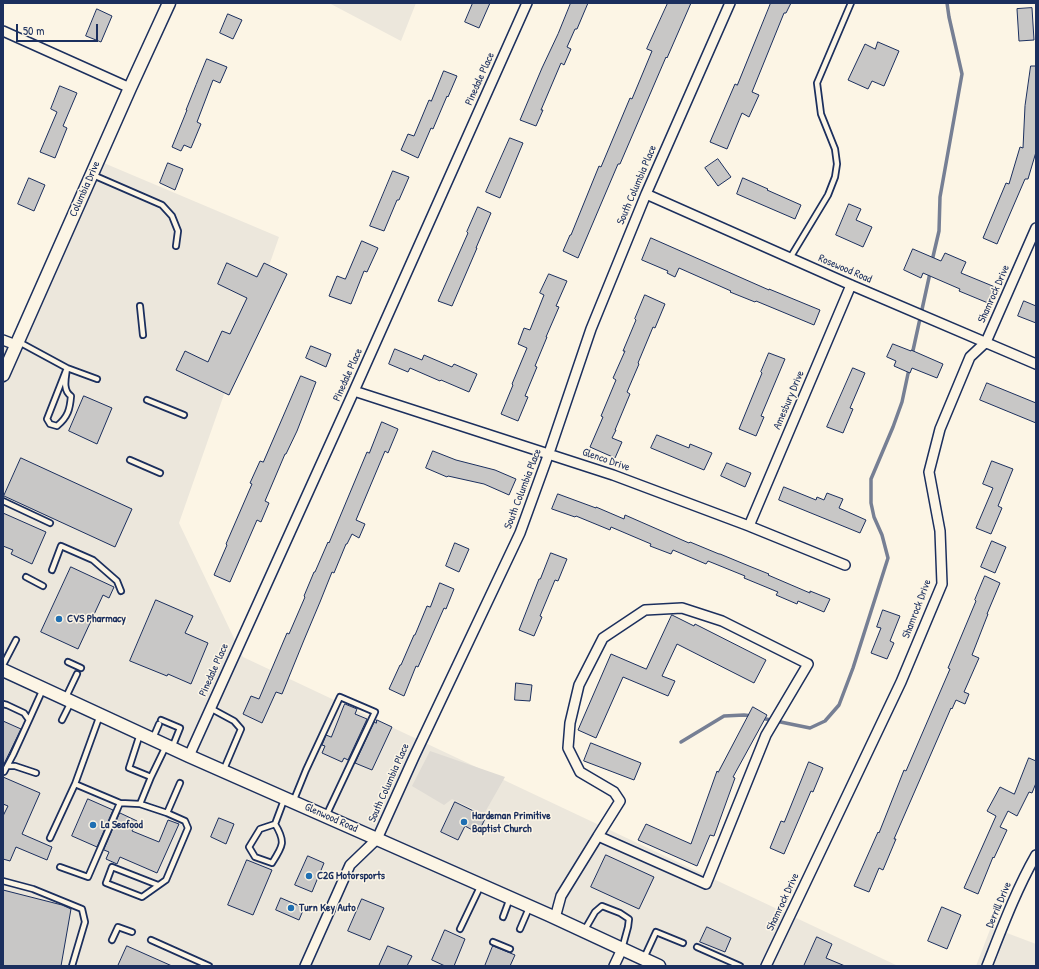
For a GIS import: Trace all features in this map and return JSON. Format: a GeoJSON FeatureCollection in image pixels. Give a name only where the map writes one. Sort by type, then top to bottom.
{"type":"FeatureCollection","features":[{"type":"Feature","properties":{"kind":"main road","name":"Columbia Drive"},"geometry":{"type":"LineString","coordinates":[[3,375],[169,3]]}},
{"type":"Feature","properties":{"kind":"main road","name":"Glenwood Road"},"geometry":{"type":"LineString","coordinates":[[3,670],[169,747],[555,918],[659,966]]}},
{"type":"Feature","properties":{"kind":"street","name":"Pinedale Place"},"geometry":{"type":"LineString","coordinates":[[189,756],[527,3]]}},
{"type":"Feature","properties":{"kind":"street","name":"South Columbia Place"},"geometry":{"type":"LineString","coordinates":[[305,966],[350,865],[377,839],[520,533],[591,329],[646,194],[730,3]]}},
{"type":"Feature","properties":{"kind":"street"},"geometry":{"type":"LineString","coordinates":[[3,31],[130,88]]}},
{"type":"Feature","properties":{"kind":"street","name":"Rosewood Road"},"geometry":{"type":"LineString","coordinates":[[646,194],[1036,364]]}},
{"type":"Feature","properties":{"kind":"street","name":"Shamrock Drive"},"geometry":{"type":"LineString","coordinates":[[766,966],[901,682],[942,584],[940,531],[929,472],[940,428],[970,357],[986,342],[1036,228]]}},
{"type":"Feature","properties":{"kind":"street","name":"Amesbury Drive"},"geometry":{"type":"LineString","coordinates":[[749,526],[851,284]]}},
{"type":"Feature","properties":{"kind":"street"},"geometry":{"type":"LineString","coordinates":[[3,340],[16,344]]}},
{"type":"Feature","properties":{"kind":"street","name":"Glenco Drive"},"geometry":{"type":"LineString","coordinates":[[354,391],[614,475],[749,526],[845,565]]}},
{"type":"Feature","properties":{"kind":"street"},"geometry":{"type":"LineString","coordinates":[[555,918],[561,896],[598,836],[620,801],[614,792],[580,772],[568,748],[570,722],[579,685],[603,638],[645,610],[682,608],[722,621],[808,664],[766,735],[706,884],[598,836]]}},
{"type":"Feature","properties":{"kind":"street","name":"Derrill Drive"},"geometry":{"type":"LineString","coordinates":[[987,966],[1008,914],[1028,869],[1036,855]]}},
{"type":"Feature","properties":{"kind":"street"},"geometry":{"type":"LineString","coordinates":[[614,966],[622,949]]}},
{"type":"Feature","properties":{"kind":"lane"},"geometry":{"type":"LineString","coordinates":[[790,258],[828,195],[835,178],[837,164],[835,149],[821,114],[817,83],[851,3]]}},
{"type":"Feature","properties":{"kind":"lane"},"geometry":{"type":"LineString","coordinates":[[92,174],[162,205],[172,216],[178,231],[176,246]]}},
{"type":"Feature","properties":{"kind":"lane"},"geometry":{"type":"LineString","coordinates":[[140,306],[143,335]]}},
{"type":"Feature","properties":{"kind":"lane"},"geometry":{"type":"LineString","coordinates":[[16,344],[67,368],[97,380]]}},
{"type":"Feature","properties":{"kind":"lane"},"geometry":{"type":"LineString","coordinates":[[67,368],[65,386],[67,393],[71,396],[70,405],[64,419],[57,426],[50,424],[47,419],[67,368]]}},
{"type":"Feature","properties":{"kind":"lane"},"geometry":{"type":"LineString","coordinates":[[147,400],[184,415]]}},
{"type":"Feature","properties":{"kind":"lane"},"geometry":{"type":"LineString","coordinates":[[130,460],[160,473]]}},
{"type":"Feature","properties":{"kind":"lane"},"geometry":{"type":"LineString","coordinates":[[3,501],[50,522]]}},
{"type":"Feature","properties":{"kind":"lane"},"geometry":{"type":"LineString","coordinates":[[52,570],[61,546],[93,560],[117,581],[121,591]]}},
{"type":"Feature","properties":{"kind":"lane"},"geometry":{"type":"LineString","coordinates":[[26,578],[44,586]]}},
{"type":"Feature","properties":{"kind":"lane"},"geometry":{"type":"LineString","coordinates":[[3,665],[16,640]]}},
{"type":"Feature","properties":{"kind":"lane"},"geometry":{"type":"LineString","coordinates":[[68,662],[80,668]]}},
{"type":"Feature","properties":{"kind":"lane"},"geometry":{"type":"LineString","coordinates":[[62,720],[77,674]]}},
{"type":"Feature","properties":{"kind":"lane"},"geometry":{"type":"LineString","coordinates":[[3,772],[8,766],[43,689]]}},
{"type":"Feature","properties":{"kind":"lane"},"geometry":{"type":"LineString","coordinates":[[275,824],[282,834],[282,843],[279,853],[272,863],[255,858],[250,847],[260,829],[275,824],[306,770],[340,697],[375,712],[326,816]]}},
{"type":"Feature","properties":{"kind":"lane"},"geometry":{"type":"LineString","coordinates":[[3,704],[24,713],[29,720]]}},
{"type":"Feature","properties":{"kind":"lane"},"geometry":{"type":"LineString","coordinates":[[210,708],[234,721],[241,729],[223,771]]}},
{"type":"Feature","properties":{"kind":"lane"},"geometry":{"type":"LineString","coordinates":[[50,838],[75,784],[100,715]]}},
{"type":"Feature","properties":{"kind":"lane"},"geometry":{"type":"LineString","coordinates":[[140,804],[151,777],[180,728],[160,722],[153,739]]}},
{"type":"Feature","properties":{"kind":"lane"},"geometry":{"type":"LineString","coordinates":[[141,734],[129,768],[151,777]]}},
{"type":"Feature","properties":{"kind":"lane"},"geometry":{"type":"LineString","coordinates":[[8,766],[15,766],[36,773]]}},
{"type":"Feature","properties":{"kind":"lane"},"geometry":{"type":"LineString","coordinates":[[167,813],[180,783]]}},
{"type":"Feature","properties":{"kind":"lane"},"geometry":{"type":"LineString","coordinates":[[75,784],[120,803],[140,804],[185,821],[188,828],[166,880],[142,897],[106,883],[112,867],[158,885]]}},
{"type":"Feature","properties":{"kind":"lane"},"geometry":{"type":"LineString","coordinates":[[60,867],[88,877],[120,803]]}},
{"type":"Feature","properties":{"kind":"lane"},"geometry":{"type":"LineString","coordinates":[[3,881],[34,889],[82,909],[85,922],[72,966]]}},
{"type":"Feature","properties":{"kind":"lane"},"geometry":{"type":"LineString","coordinates":[[460,930],[480,885]]}},
{"type":"Feature","properties":{"kind":"lane"},"geometry":{"type":"LineString","coordinates":[[503,917],[510,898]]}},
{"type":"Feature","properties":{"kind":"lane"},"geometry":{"type":"LineString","coordinates":[[584,931],[595,912],[602,906],[620,913],[629,919],[622,949]]}},
{"type":"Feature","properties":{"kind":"lane"},"geometry":{"type":"LineString","coordinates":[[520,929],[530,907]]}},
{"type":"Feature","properties":{"kind":"lane"},"geometry":{"type":"LineString","coordinates":[[112,940],[118,927],[132,932]]}},
{"type":"Feature","properties":{"kind":"lane"},"geometry":{"type":"LineString","coordinates":[[644,959],[656,932],[683,943]]}},
{"type":"Feature","properties":{"kind":"lane"},"geometry":{"type":"LineString","coordinates":[[151,940],[209,966]]}},
{"type":"Feature","properties":{"kind":"lane"},"geometry":{"type":"LineString","coordinates":[[493,942],[510,950]]}},
{"type":"Feature","properties":{"kind":"lane"},"geometry":{"type":"LineString","coordinates":[[697,947],[740,966]]}},
{"type":"Feature","properties":{"kind":"shaded area"},"geometry":{"type":"Polygon","coordinates":[[[329,3],[416,3],[401,41],[329,3]]]}},
{"type":"Feature","properties":{"kind":"shaded area"},"geometry":{"type":"Polygon","coordinates":[[[92,158],[279,237],[179,523],[243,657],[898,966],[3,966],[3,335],[16,340],[92,158]]]}},
{"type":"Feature","properties":{"kind":"shaded area"},"geometry":{"type":"Polygon","coordinates":[[[430,751],[505,777],[484,814],[452,799],[444,805],[412,786],[430,751]]]}},
{"type":"Feature","properties":{"kind":"shaded area"},"geometry":{"type":"Polygon","coordinates":[[[991,927],[1036,944],[1036,966],[976,966],[991,927]]]}},
{"type":"Feature","properties":{"kind":"building"},"geometry":{"type":"Polygon","coordinates":[[[473,3],[490,3],[479,28],[465,22],[473,3]]]}},
{"type":"Feature","properties":{"kind":"building"},"geometry":{"type":"Polygon","coordinates":[[[571,3],[588,3],[577,29],[575,29],[567,47],[571,49],[564,65],[561,63],[541,110],[543,110],[536,126],[520,120],[571,3]]]}},
{"type":"Feature","properties":{"kind":"building"},"geometry":{"type":"Polygon","coordinates":[[[668,3],[691,3],[620,164],[618,164],[578,258],[563,251],[599,166],[601,167],[630,98],[632,99],[652,51],[647,49],[668,3]]]}},
{"type":"Feature","properties":{"kind":"building"},"geometry":{"type":"Polygon","coordinates":[[[771,3],[791,3],[786,13],[784,13],[752,92],[759,95],[749,117],[742,113],[727,149],[710,142],[735,84],[737,85],[771,3]]]}},
{"type":"Feature","properties":{"kind":"building"},"geometry":{"type":"Polygon","coordinates":[[[1032,8],[1034,40],[1019,41],[1017,9],[1032,8]]]}},
{"type":"Feature","properties":{"kind":"building"},"geometry":{"type":"Polygon","coordinates":[[[97,9],[112,16],[101,42],[86,36],[97,9]]]}},
{"type":"Feature","properties":{"kind":"building"},"geometry":{"type":"Polygon","coordinates":[[[228,14],[242,20],[233,39],[220,33],[228,14]]]}},
{"type":"Feature","properties":{"kind":"building"},"geometry":{"type":"Polygon","coordinates":[[[878,42],[899,51],[884,86],[872,81],[868,89],[848,80],[865,44],[875,49],[878,42]]]}},
{"type":"Feature","properties":{"kind":"building"},"geometry":{"type":"Polygon","coordinates":[[[207,59],[227,67],[220,83],[213,80],[197,122],[201,124],[191,148],[184,145],[181,151],[172,147],[207,59]]]}},
{"type":"Feature","properties":{"kind":"building"},"geometry":{"type":"Polygon","coordinates":[[[1031,66],[1036,66],[1036,152],[1028,179],[1025,179],[997,244],[983,238],[1006,183],[1009,184],[1020,147],[1023,148],[1025,106],[1031,66]]]}},
{"type":"Feature","properties":{"kind":"building"},"geometry":{"type":"Polygon","coordinates":[[[444,71],[457,76],[418,158],[401,150],[408,134],[414,136],[429,100],[431,101],[444,71]]]}},
{"type":"Feature","properties":{"kind":"building"},"geometry":{"type":"Polygon","coordinates":[[[60,86],[77,93],[63,126],[67,128],[55,158],[40,152],[57,112],[51,109],[60,86]]]}},
{"type":"Feature","properties":{"kind":"building"},"geometry":{"type":"Polygon","coordinates":[[[510,138],[523,143],[500,198],[486,192],[510,138]]]}},
{"type":"Feature","properties":{"kind":"building"},"geometry":{"type":"Polygon","coordinates":[[[718,159],[731,177],[718,186],[705,168],[718,159]]]}},
{"type":"Feature","properties":{"kind":"building"},"geometry":{"type":"Polygon","coordinates":[[[168,163],[183,169],[175,190],[160,183],[168,163]]]}},
{"type":"Feature","properties":{"kind":"building"},"geometry":{"type":"Polygon","coordinates":[[[393,171],[409,177],[399,200],[397,200],[384,231],[370,226],[393,171]]]}},
{"type":"Feature","properties":{"kind":"building"},"geometry":{"type":"Polygon","coordinates":[[[29,178],[45,185],[34,211],[18,204],[29,178]]]}},
{"type":"Feature","properties":{"kind":"building"},"geometry":{"type":"Polygon","coordinates":[[[743,178],[801,205],[795,219],[737,194],[743,178]]]}},
{"type":"Feature","properties":{"kind":"building"},"geometry":{"type":"Polygon","coordinates":[[[849,204],[861,209],[856,220],[872,227],[863,247],[836,235],[849,204]]]}},
{"type":"Feature","properties":{"kind":"building"},"geometry":{"type":"Polygon","coordinates":[[[478,207],[491,213],[452,306],[438,301],[478,207]]]}},
{"type":"Feature","properties":{"kind":"building"},"geometry":{"type":"Polygon","coordinates":[[[651,238],[769,290],[820,310],[814,325],[730,292],[731,291],[679,268],[675,277],[667,273],[668,271],[642,260],[651,238]]]}},
{"type":"Feature","properties":{"kind":"building"},"geometry":{"type":"Polygon","coordinates":[[[362,241],[378,248],[367,272],[364,271],[351,304],[329,296],[337,276],[345,279],[362,241]]]}},
{"type":"Feature","properties":{"kind":"building"},"geometry":{"type":"Polygon","coordinates":[[[913,249],[941,261],[945,253],[966,262],[961,273],[995,287],[988,303],[959,291],[960,289],[923,273],[921,278],[904,270],[913,249]]]}},
{"type":"Feature","properties":{"kind":"building"},"geometry":{"type":"Polygon","coordinates":[[[227,263],[257,277],[264,263],[287,274],[229,395],[176,370],[185,351],[208,362],[222,331],[230,334],[247,298],[218,284],[227,263]]]}},
{"type":"Feature","properties":{"kind":"building"},"geometry":{"type":"Polygon","coordinates":[[[549,274],[567,281],[556,306],[559,307],[535,366],[537,367],[525,396],[528,397],[518,421],[501,414],[527,348],[518,344],[524,328],[530,330],[544,295],[540,293],[549,274]]]}},
{"type":"Feature","properties":{"kind":"building"},"geometry":{"type":"Polygon","coordinates":[[[645,295],[665,304],[655,328],[653,327],[638,363],[639,364],[627,392],[630,394],[612,438],[622,442],[615,458],[590,447],[603,417],[601,416],[616,380],[613,378],[625,351],[623,351],[645,295]]]}},
{"type":"Feature","properties":{"kind":"building"},"geometry":{"type":"Polygon","coordinates":[[[1024,301],[1036,306],[1036,323],[1018,316],[1024,301]]]}},
{"type":"Feature","properties":{"kind":"building"},"geometry":{"type":"Polygon","coordinates":[[[893,344],[943,364],[937,378],[912,368],[910,373],[894,366],[896,361],[887,357],[893,344]]]}},
{"type":"Feature","properties":{"kind":"building"},"geometry":{"type":"Polygon","coordinates":[[[311,346],[331,354],[326,367],[306,358],[311,346]]]}},
{"type":"Feature","properties":{"kind":"building"},"geometry":{"type":"Polygon","coordinates":[[[395,349],[422,360],[424,355],[452,367],[454,364],[477,374],[469,392],[410,368],[408,372],[389,364],[395,349]]]}},
{"type":"Feature","properties":{"kind":"building"},"geometry":{"type":"Polygon","coordinates":[[[769,353],[785,359],[761,416],[764,417],[756,436],[739,429],[769,353]]]}},
{"type":"Feature","properties":{"kind":"building"},"geometry":{"type":"Polygon","coordinates":[[[853,368],[865,373],[850,408],[853,409],[843,433],[827,427],[853,368]]]}},
{"type":"Feature","properties":{"kind":"building"},"geometry":{"type":"Polygon","coordinates":[[[301,376],[316,382],[297,431],[285,454],[265,501],[269,503],[261,522],[257,520],[230,582],[214,575],[252,484],[250,483],[260,461],[263,462],[301,376]]]}},
{"type":"Feature","properties":{"kind":"building"},"geometry":{"type":"Polygon","coordinates":[[[987,383],[1036,403],[1036,423],[980,400],[987,383]]]}},
{"type":"Feature","properties":{"kind":"building"},"geometry":{"type":"Polygon","coordinates":[[[84,396],[112,408],[97,444],[69,431],[84,396]]]}},
{"type":"Feature","properties":{"kind":"building"},"geometry":{"type":"Polygon","coordinates":[[[382,422],[398,429],[388,453],[385,451],[356,520],[365,524],[359,538],[352,534],[346,544],[334,573],[332,572],[282,694],[276,692],[262,723],[243,714],[251,696],[259,699],[287,633],[289,634],[314,572],[328,542],[329,543],[367,452],[369,453],[382,422]]]}},
{"type":"Feature","properties":{"kind":"building"},"geometry":{"type":"Polygon","coordinates":[[[657,435],[689,448],[690,444],[712,453],[704,470],[651,448],[657,435]]]}},
{"type":"Feature","properties":{"kind":"building"},"geometry":{"type":"Polygon","coordinates":[[[433,451],[456,460],[495,470],[516,479],[509,495],[484,484],[447,477],[426,468],[433,451]]]}},
{"type":"Feature","properties":{"kind":"building"},"geometry":{"type":"Polygon","coordinates":[[[21,458],[132,509],[115,547],[4,496],[21,458]]]}},
{"type":"Feature","properties":{"kind":"building"},"geometry":{"type":"Polygon","coordinates":[[[992,461],[1013,469],[998,506],[1002,508],[991,534],[976,528],[993,488],[983,484],[992,461]]]}},
{"type":"Feature","properties":{"kind":"building"},"geometry":{"type":"Polygon","coordinates":[[[727,463],[751,473],[745,487],[721,476],[727,463]]]}},
{"type":"Feature","properties":{"kind":"building"},"geometry":{"type":"Polygon","coordinates":[[[784,487],[816,500],[817,497],[824,500],[827,493],[843,499],[839,508],[866,520],[860,533],[779,500],[784,487]]]}},
{"type":"Feature","properties":{"kind":"building"},"geometry":{"type":"Polygon","coordinates":[[[558,494],[596,507],[624,519],[625,515],[689,543],[690,542],[769,574],[768,575],[810,593],[810,591],[830,599],[824,612],[798,601],[797,604],[776,595],[778,592],[744,578],[745,576],[708,561],[706,564],[673,550],[671,554],[650,546],[651,544],[611,527],[610,530],[576,516],[575,517],[552,509],[558,494]]]}},
{"type":"Feature","properties":{"kind":"building"},"geometry":{"type":"Polygon","coordinates":[[[3,513],[46,532],[32,564],[11,554],[13,550],[3,546],[3,513]]]}},
{"type":"Feature","properties":{"kind":"building"},"geometry":{"type":"Polygon","coordinates":[[[992,541],[1006,547],[995,573],[981,567],[992,541]]]}},
{"type":"Feature","properties":{"kind":"building"},"geometry":{"type":"Polygon","coordinates":[[[455,543],[469,549],[459,572],[446,566],[455,543]]]}},
{"type":"Feature","properties":{"kind":"building"},"geometry":{"type":"Polygon","coordinates":[[[551,553],[567,559],[558,581],[555,580],[540,616],[542,617],[534,636],[519,630],[551,553]]]}},
{"type":"Feature","properties":{"kind":"building"},"geometry":{"type":"Polygon","coordinates":[[[71,567],[114,587],[109,598],[103,595],[78,649],[41,632],[71,567]]]}},
{"type":"Feature","properties":{"kind":"building"},"geometry":{"type":"Polygon","coordinates":[[[985,576],[1000,583],[972,655],[979,658],[964,692],[969,694],[965,704],[956,700],[952,709],[951,708],[894,839],[896,839],[883,870],[879,868],[869,892],[854,886],[878,832],[879,833],[904,770],[906,771],[950,669],[948,668],[985,576]]]}},
{"type":"Feature","properties":{"kind":"building"},"geometry":{"type":"Polygon","coordinates":[[[440,583],[454,589],[418,667],[416,666],[404,696],[389,689],[427,606],[430,607],[440,583]]]}},
{"type":"Feature","properties":{"kind":"building"},"geometry":{"type":"Polygon","coordinates":[[[156,600],[193,616],[185,633],[208,643],[191,684],[168,674],[167,676],[130,661],[156,600]]]}},
{"type":"Feature","properties":{"kind":"building"},"geometry":{"type":"Polygon","coordinates":[[[883,610],[900,616],[890,641],[894,643],[887,659],[871,653],[881,628],[877,627],[883,610]]]}},
{"type":"Feature","properties":{"kind":"building"},"geometry":{"type":"Polygon","coordinates":[[[672,615],[694,626],[695,624],[766,660],[754,683],[677,644],[662,676],[675,681],[668,696],[623,677],[596,738],[578,730],[611,654],[646,669],[672,615]]]}},
{"type":"Feature","properties":{"kind":"building"},"geometry":{"type":"Polygon","coordinates":[[[516,683],[532,685],[530,701],[515,700],[516,683]]]}},
{"type":"Feature","properties":{"kind":"building"},"geometry":{"type":"Polygon","coordinates":[[[345,704],[357,709],[355,714],[367,719],[348,760],[344,758],[342,762],[322,753],[325,746],[322,745],[326,735],[331,737],[345,704]]]}},
{"type":"Feature","properties":{"kind":"building"},"geometry":{"type":"Polygon","coordinates":[[[753,707],[767,715],[733,777],[735,778],[714,836],[710,835],[697,866],[638,840],[646,824],[691,844],[717,771],[718,772],[753,707]]]}},
{"type":"Feature","properties":{"kind":"building"},"geometry":{"type":"Polygon","coordinates":[[[377,720],[392,727],[372,770],[355,763],[374,722],[376,723],[377,720]]]}},
{"type":"Feature","properties":{"kind":"building"},"geometry":{"type":"Polygon","coordinates":[[[3,721],[21,729],[3,766],[3,721]]]}},
{"type":"Feature","properties":{"kind":"building"},"geometry":{"type":"Polygon","coordinates":[[[591,743],[641,763],[634,780],[584,761],[591,743]]]}},
{"type":"Feature","properties":{"kind":"building"},"geometry":{"type":"Polygon","coordinates":[[[1029,758],[1036,761],[1036,783],[1032,793],[1029,792],[1017,816],[1008,811],[1000,827],[1007,830],[994,858],[993,857],[978,894],[964,888],[996,816],[987,811],[1000,787],[1014,794],[1029,758]]]}},
{"type":"Feature","properties":{"kind":"building"},"geometry":{"type":"Polygon","coordinates":[[[809,762],[823,768],[813,792],[811,791],[784,854],[770,848],[781,821],[784,822],[809,762]]]}},
{"type":"Feature","properties":{"kind":"building"},"geometry":{"type":"Polygon","coordinates":[[[3,777],[40,793],[22,834],[52,847],[47,860],[16,847],[10,861],[3,859],[3,816],[8,806],[3,804],[3,777]]]}},
{"type":"Feature","properties":{"kind":"building"},"geometry":{"type":"Polygon","coordinates":[[[88,799],[113,810],[97,847],[72,836],[88,799]]]}},
{"type":"Feature","properties":{"kind":"building","name":"Hardeman Primitive Baptist Church"},"geometry":{"type":"Polygon","coordinates":[[[455,802],[486,817],[478,833],[465,826],[458,840],[441,832],[455,802]]]}},
{"type":"Feature","properties":{"kind":"building"},"geometry":{"type":"Polygon","coordinates":[[[120,813],[137,821],[132,831],[159,842],[168,820],[179,824],[157,873],[120,857],[117,864],[106,859],[109,852],[104,850],[120,813]]]}},
{"type":"Feature","properties":{"kind":"building"},"geometry":{"type":"Polygon","coordinates":[[[219,818],[234,824],[226,844],[211,837],[219,818]]]}},
{"type":"Feature","properties":{"kind":"building"},"geometry":{"type":"Polygon","coordinates":[[[606,855],[654,877],[639,909],[591,887],[606,855]]]}},
{"type":"Feature","properties":{"kind":"building"},"geometry":{"type":"Polygon","coordinates":[[[308,856],[324,863],[312,892],[295,885],[308,856]]]}},
{"type":"Feature","properties":{"kind":"building"},"geometry":{"type":"Polygon","coordinates":[[[247,860],[272,870],[253,915],[228,905],[247,860]]]}},
{"type":"Feature","properties":{"kind":"building"},"geometry":{"type":"Polygon","coordinates":[[[3,890],[62,905],[71,909],[61,966],[3,966],[3,890]]]}},
{"type":"Feature","properties":{"kind":"building"},"geometry":{"type":"Polygon","coordinates":[[[281,898],[304,908],[299,920],[276,910],[281,898]]]}},
{"type":"Feature","properties":{"kind":"building"},"geometry":{"type":"Polygon","coordinates":[[[362,899],[384,908],[370,940],[348,931],[362,899]]]}},
{"type":"Feature","properties":{"kind":"building"},"geometry":{"type":"Polygon","coordinates":[[[942,907],[961,915],[947,949],[928,941],[942,907]]]}},
{"type":"Feature","properties":{"kind":"building"},"geometry":{"type":"Polygon","coordinates":[[[707,927],[731,938],[725,952],[700,942],[707,927]]]}},
{"type":"Feature","properties":{"kind":"building"},"geometry":{"type":"Polygon","coordinates":[[[445,930],[465,939],[454,966],[445,966],[432,960],[445,930]]]}},
{"type":"Feature","properties":{"kind":"building"},"geometry":{"type":"Polygon","coordinates":[[[817,937],[832,944],[826,958],[845,966],[804,966],[817,937]]]}},
{"type":"Feature","properties":{"kind":"building"},"geometry":{"type":"Polygon","coordinates":[[[127,946],[172,966],[118,966],[127,946]]]}},
{"type":"Feature","properties":{"kind":"building"},"geometry":{"type":"Polygon","coordinates":[[[388,946],[412,956],[407,966],[379,966],[388,946]]]}},
{"type":"Feature","properties":{"kind":"building"},"geometry":{"type":"Polygon","coordinates":[[[493,946],[515,955],[510,966],[485,966],[493,946]]]}},
{"type":"Feature","properties":{"kind":"waterway"},"geometry":{"type":"LineString","coordinates":[[932,261],[939,231],[940,197],[962,74],[947,3]]}},
{"type":"Feature","properties":{"kind":"waterway"},"geometry":{"type":"LineString","coordinates":[[912,355],[930,273]]}},
{"type":"Feature","properties":{"kind":"waterway"},"geometry":{"type":"LineString","coordinates":[[761,718],[810,728],[825,721],[839,705],[853,668],[888,558],[882,535],[874,517],[871,503],[871,479],[902,402],[909,369]]}},
{"type":"Feature","properties":{"kind":"waterway"},"geometry":{"type":"LineString","coordinates":[[681,742],[724,716],[753,716]]}},
{"type":"Feature","properties":{"kind":"place","name":"CVS Pharmacy"},"geometry":{"type":"Point","coordinates":[59,619]}},
{"type":"Feature","properties":{"kind":"place","name":"Hardeman Primitive Baptist Church"},"geometry":{"type":"Point","coordinates":[464,822]}},
{"type":"Feature","properties":{"kind":"place","name":"La Seafood"},"geometry":{"type":"Point","coordinates":[93,825]}},
{"type":"Feature","properties":{"kind":"place","name":"C2G Motorsports"},"geometry":{"type":"Point","coordinates":[309,876]}},
{"type":"Feature","properties":{"kind":"place","name":"Turn Key Auto"},"geometry":{"type":"Point","coordinates":[291,908]}}]}
